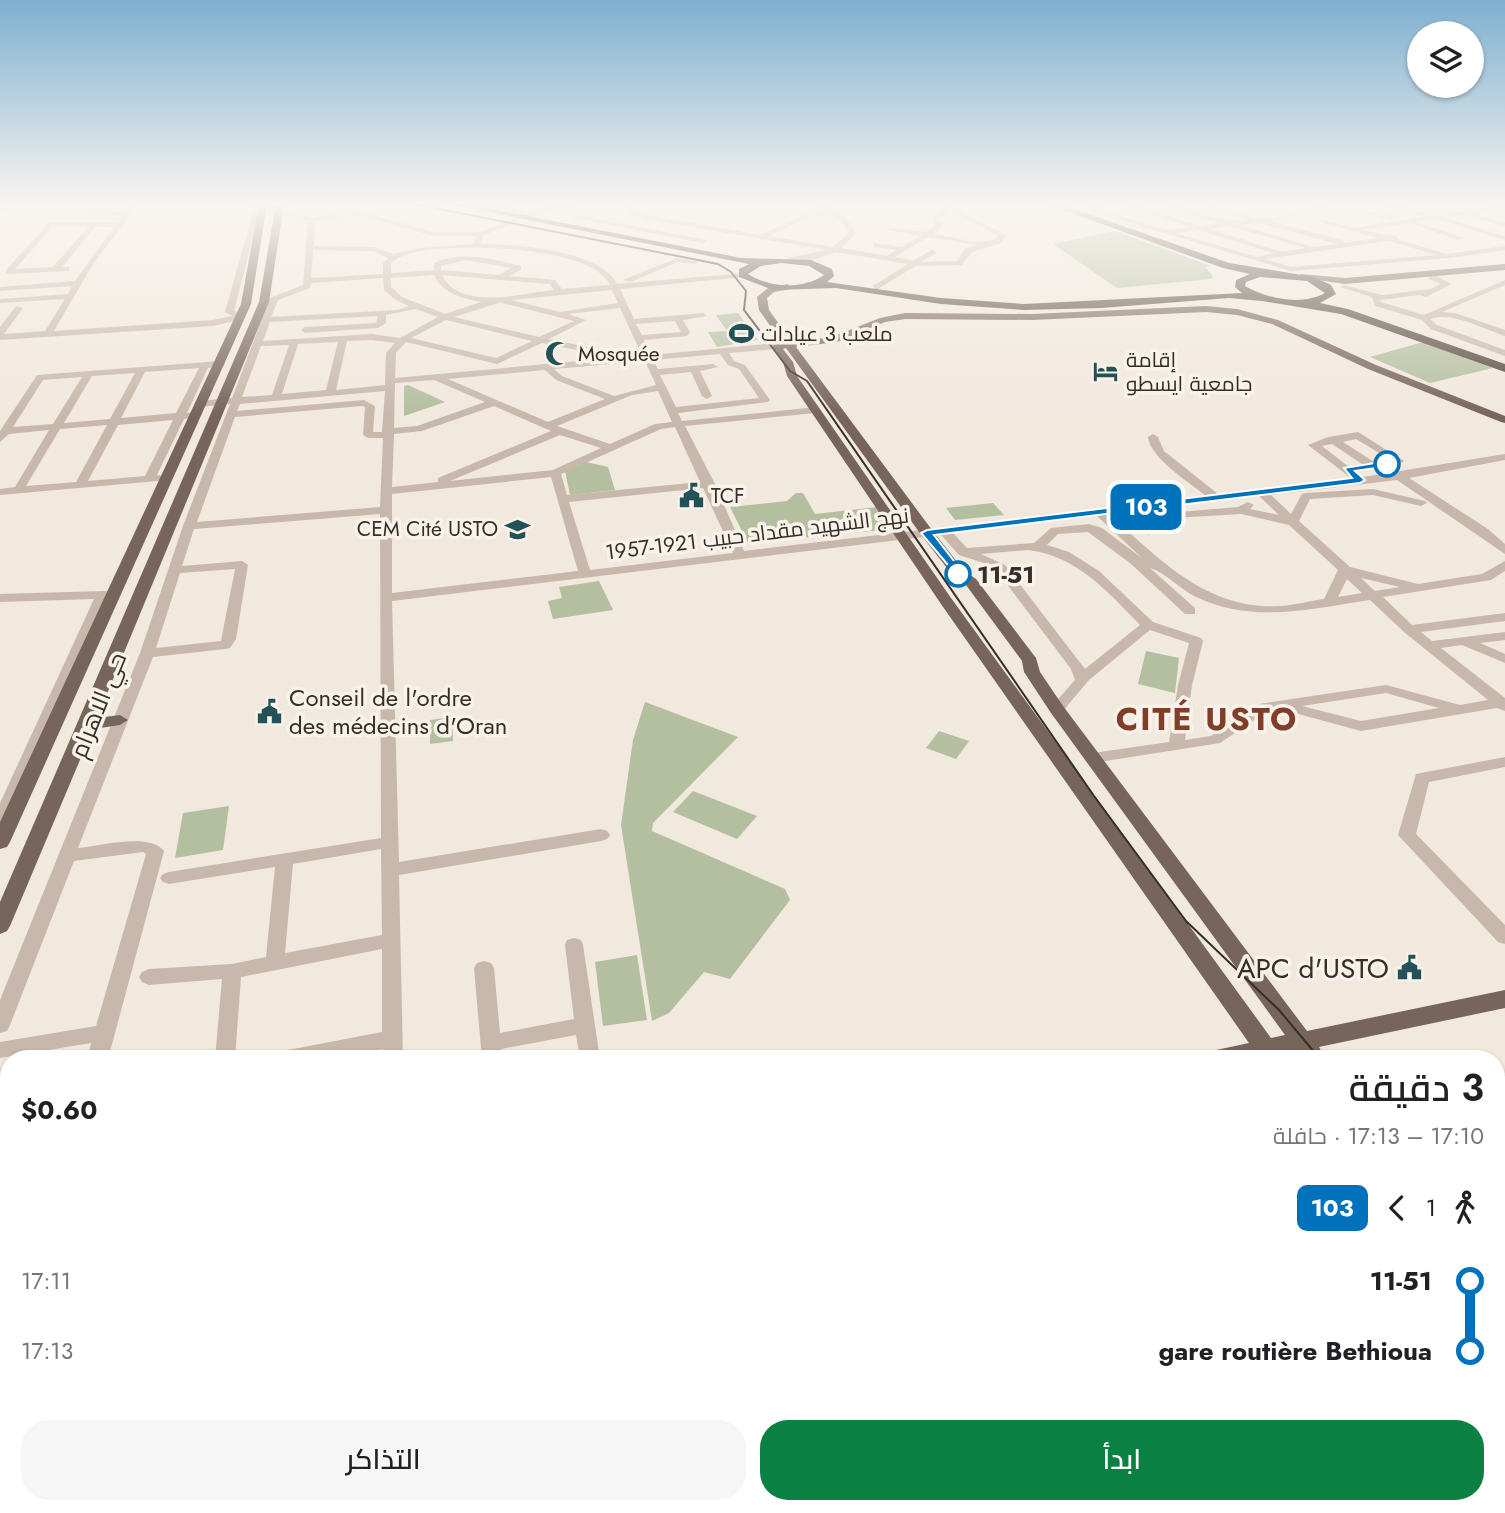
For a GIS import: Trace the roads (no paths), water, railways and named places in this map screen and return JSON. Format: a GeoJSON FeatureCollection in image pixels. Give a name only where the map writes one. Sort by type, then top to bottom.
{"type":"FeatureCollection","features":[{"type":"Feature","properties":{"kind":"highway"},"geometry":{"type":"LineString","coordinates":[[811,285],[823,281],[823,275]]}},
{"type":"Feature","properties":{"kind":"highway"},"geometry":{"type":"LineString","coordinates":[[834,275],[841,281],[876,288],[957,299],[1038,303],[1224,291],[1248,276],[1262,275]]}},
{"type":"Feature","properties":{"kind":"highway"},"geometry":{"type":"LineString","coordinates":[[1233,275],[1250,293],[1267,298]]}},
{"type":"Feature","properties":{"kind":"highway"},"geometry":{"type":"LineString","coordinates":[[1295,275],[1322,284],[1360,312],[1505,365]]}},
{"type":"Feature","properties":{"kind":"highway"},"geometry":{"type":"LineString","coordinates":[[745,276],[788,287],[836,285],[916,298],[1004,306],[1101,305],[1235,295],[1267,298],[1344,311],[1505,365]]}},
{"type":"Feature","properties":{"kind":"highway"},"geometry":{"type":"LineString","coordinates":[[1298,302],[1322,299],[1331,293]]}},
{"type":"Feature","properties":{"kind":"main road"},"geometry":{"type":"LineString","coordinates":[[0,842],[108,595],[220,364],[239,313],[247,275]]}},
{"type":"Feature","properties":{"kind":"main road"},"geometry":{"type":"LineString","coordinates":[[0,926],[172,523],[231,405],[269,300],[270,275]]}},
{"type":"Feature","properties":{"kind":"main road"},"geometry":{"type":"LineString","coordinates":[[1301,277],[1354,280],[1428,275]]}},
{"type":"Feature","properties":{"kind":"main road"},"geometry":{"type":"LineString","coordinates":[[1331,293],[1344,287],[1460,275]]}},
{"type":"Feature","properties":{"kind":"main road"},"geometry":{"type":"LineString","coordinates":[[745,276],[752,311],[783,345],[958,574],[971,582],[1023,653],[1057,709],[1308,1050]]}},
{"type":"Feature","properties":{"kind":"main road"},"geometry":{"type":"LineString","coordinates":[[788,287],[767,291],[761,300],[816,410],[901,536],[1267,1050]]}},
{"type":"Feature","properties":{"kind":"main road"},"geometry":{"type":"LineString","coordinates":[[783,345],[834,340],[883,320],[913,315],[1032,317],[1222,310],[1275,323],[1395,377],[1505,420]]}},
{"type":"Feature","properties":{"kind":"main road"},"geometry":{"type":"LineString","coordinates":[[147,518],[189,526]]}},
{"type":"Feature","properties":{"kind":"main road"},"geometry":{"type":"LineString","coordinates":[[84,724],[120,720]]}},
{"type":"Feature","properties":{"kind":"main road"},"geometry":{"type":"LineString","coordinates":[[1276,1050],[1301,1040],[1505,999]]}},
{"type":"Feature","properties":{"kind":"main road"},"geometry":{"type":"LineString","coordinates":[[0,1278],[0,1304]]}},
{"type":"Feature","properties":{"kind":"street"},"geometry":{"type":"LineString","coordinates":[[47,335],[84,275]]}},
{"type":"Feature","properties":{"kind":"street"},"geometry":{"type":"LineString","coordinates":[[269,300],[304,289],[309,275]]}},
{"type":"Feature","properties":{"kind":"street"},"geometry":{"type":"LineString","coordinates":[[309,281],[404,275]]}},
{"type":"Feature","properties":{"kind":"street"},"geometry":{"type":"LineString","coordinates":[[257,344],[372,337],[403,340],[494,361],[582,320],[447,289],[439,275]]}},
{"type":"Feature","properties":{"kind":"street"},"geometry":{"type":"LineString","coordinates":[[470,275],[552,282],[559,291]]}},
{"type":"Feature","properties":{"kind":"street"},"geometry":{"type":"LineString","coordinates":[[500,277],[505,275]]}},
{"type":"Feature","properties":{"kind":"street"},"geometry":{"type":"LineString","coordinates":[[603,275],[615,285],[625,305],[740,555]]}},
{"type":"Feature","properties":{"kind":"street"},"geometry":{"type":"LineString","coordinates":[[615,285],[641,275]]}},
{"type":"Feature","properties":{"kind":"street"},"geometry":{"type":"LineString","coordinates":[[876,288],[898,275]]}},
{"type":"Feature","properties":{"kind":"street"},"geometry":{"type":"LineString","coordinates":[[386,276],[390,293],[414,307],[599,352],[609,362]]}},
{"type":"Feature","properties":{"kind":"street"},"geometry":{"type":"LineString","coordinates":[[392,1049],[386,510],[389,358],[403,340],[448,317],[495,301],[615,285],[745,276]]}},
{"type":"Feature","properties":{"kind":"street"},"geometry":{"type":"LineString","coordinates":[[1392,309],[1447,284],[1432,278]]}},
{"type":"Feature","properties":{"kind":"street"},"geometry":{"type":"LineString","coordinates":[[1425,318],[1443,307],[1505,282]]}},
{"type":"Feature","properties":{"kind":"street"},"geometry":{"type":"LineString","coordinates":[[0,289],[78,283]]}},
{"type":"Feature","properties":{"kind":"street"},"geometry":{"type":"LineString","coordinates":[[1344,287],[1378,300],[1392,309],[1425,318],[1434,327],[1505,353]]}},
{"type":"Feature","properties":{"kind":"street"},"geometry":{"type":"LineString","coordinates":[[1378,300],[1432,291]]}},
{"type":"Feature","properties":{"kind":"street","name":"حي الاهرام"},"geometry":{"type":"LineString","coordinates":[[0,1025],[147,653],[231,405],[266,320],[269,300]]}},
{"type":"Feature","properties":{"kind":"street"},"geometry":{"type":"LineString","coordinates":[[0,301],[67,301]]}},
{"type":"Feature","properties":{"kind":"street"},"geometry":{"type":"LineString","coordinates":[[0,310],[67,301]]}},
{"type":"Feature","properties":{"kind":"street"},"geometry":{"type":"LineString","coordinates":[[560,313],[625,305]]}},
{"type":"Feature","properties":{"kind":"street"},"geometry":{"type":"LineString","coordinates":[[266,320],[382,313],[414,307]]}},
{"type":"Feature","properties":{"kind":"street"},"geometry":{"type":"LineString","coordinates":[[19,308],[4,322],[0,335],[47,335],[213,323],[239,313]]}},
{"type":"Feature","properties":{"kind":"street"},"geometry":{"type":"LineString","coordinates":[[261,333],[378,325],[382,323],[382,313]]}},
{"type":"Feature","properties":{"kind":"street"},"geometry":{"type":"LineString","coordinates":[[1435,314],[1505,333]]}},
{"type":"Feature","properties":{"kind":"street"},"geometry":{"type":"LineString","coordinates":[[633,322],[703,316]]}},
{"type":"Feature","properties":{"kind":"street"},"geometry":{"type":"LineString","coordinates":[[641,338],[685,333],[677,318]]}},
{"type":"Feature","properties":{"kind":"street"},"geometry":{"type":"LineString","coordinates":[[1460,337],[1505,321]]}},
{"type":"Feature","properties":{"kind":"street"},"geometry":{"type":"LineString","coordinates":[[330,393],[343,338]]}},
{"type":"Feature","properties":{"kind":"street"},"geometry":{"type":"LineString","coordinates":[[276,397],[294,342]]}},
{"type":"Feature","properties":{"kind":"street"},"geometry":{"type":"LineString","coordinates":[[2,435],[179,416],[196,410],[276,397],[330,393],[436,377],[783,345]]}},
{"type":"Feature","properties":{"kind":"street"},"geometry":{"type":"LineString","coordinates":[[671,405],[763,402],[760,391],[742,367],[731,363],[723,351]]}},
{"type":"Feature","properties":{"kind":"street"},"geometry":{"type":"LineString","coordinates":[[2,435],[38,377],[220,364]]}},
{"type":"Feature","properties":{"kind":"street"},"geometry":{"type":"LineString","coordinates":[[149,480],[205,365]]}},
{"type":"Feature","properties":{"kind":"street"},"geometry":{"type":"LineString","coordinates":[[547,367],[569,383],[612,399]]}},
{"type":"Feature","properties":{"kind":"street"},"geometry":{"type":"LineString","coordinates":[[656,372],[713,367]]}},
{"type":"Feature","properties":{"kind":"street"},"geometry":{"type":"LineString","coordinates":[[80,486],[142,369]]}},
{"type":"Feature","properties":{"kind":"street"},"geometry":{"type":"LineString","coordinates":[[694,369],[708,396]]}},
{"type":"Feature","properties":{"kind":"street"},"geometry":{"type":"LineString","coordinates":[[18,491],[89,373]]}},
{"type":"Feature","properties":{"kind":"street"},"geometry":{"type":"LineString","coordinates":[[436,377],[492,403],[610,448]]}},
{"type":"Feature","properties":{"kind":"street"},"geometry":{"type":"LineString","coordinates":[[427,486],[612,399],[663,387]]}},
{"type":"Feature","properties":{"kind":"street"},"geometry":{"type":"LineString","coordinates":[[671,405],[708,396],[760,391]]}},
{"type":"Feature","properties":{"kind":"street"},"geometry":{"type":"LineString","coordinates":[[231,405],[364,403],[370,406],[368,435],[418,429],[492,403]]}},
{"type":"Feature","properties":{"kind":"street"},"geometry":{"type":"LineString","coordinates":[[386,491],[555,473],[659,426],[816,410]]}},
{"type":"Feature","properties":{"kind":"street"},"geometry":{"type":"LineString","coordinates":[[1362,436],[1399,461],[1362,472],[1326,441],[1362,436]]}},
{"type":"Feature","properties":{"kind":"street"},"geometry":{"type":"LineString","coordinates":[[1153,437],[1154,445],[1160,453],[1216,498]]}},
{"type":"Feature","properties":{"kind":"street","name":"نهج الشهيد مقداد حبيب 1921-1957"},"geometry":{"type":"LineString","coordinates":[[387,598],[1263,494],[1362,472],[1399,475],[1502,460]]}},
{"type":"Feature","properties":{"kind":"street"},"geometry":{"type":"LineString","coordinates":[[555,473],[585,573]]}},
{"type":"Feature","properties":{"kind":"street"},"geometry":{"type":"LineString","coordinates":[[1399,475],[1484,532],[1505,550]]}},
{"type":"Feature","properties":{"kind":"street"},"geometry":{"type":"LineString","coordinates":[[0,492],[165,478]]}},
{"type":"Feature","properties":{"kind":"street"},"geometry":{"type":"LineString","coordinates":[[564,499],[709,484]]}},
{"type":"Feature","properties":{"kind":"street"},"geometry":{"type":"LineString","coordinates":[[1241,510],[1263,494],[1306,496],[1373,492],[1421,503]]}},
{"type":"Feature","properties":{"kind":"street"},"geometry":{"type":"LineString","coordinates":[[1263,494],[1409,629],[1503,704]]}},
{"type":"Feature","properties":{"kind":"street"},"geometry":{"type":"LineString","coordinates":[[1293,522],[1306,496]]}},
{"type":"Feature","properties":{"kind":"street"},"geometry":{"type":"LineString","coordinates":[[189,526],[386,510]]}},
{"type":"Feature","properties":{"kind":"street"},"geometry":{"type":"LineString","coordinates":[[1149,531],[1171,515],[1241,510],[1293,522]]}},
{"type":"Feature","properties":{"kind":"street"},"geometry":{"type":"LineString","coordinates":[[1101,513],[1187,589],[1208,600],[1262,610],[1373,596],[1486,577],[1505,565]]}},
{"type":"Feature","properties":{"kind":"street"},"geometry":{"type":"LineString","coordinates":[[1037,547],[1055,531],[1089,528],[1098,531],[1190,611]]}},
{"type":"Feature","properties":{"kind":"street"},"geometry":{"type":"LineString","coordinates":[[944,531],[963,552],[988,560],[1001,568],[1078,669],[1082,678],[1080,687],[1057,709]]}},
{"type":"Feature","properties":{"kind":"street"},"geometry":{"type":"LineString","coordinates":[[963,552],[1037,547],[1084,563],[1155,627],[1196,641],[1185,685],[1177,747]]}},
{"type":"Feature","properties":{"kind":"street"},"geometry":{"type":"LineString","coordinates":[[1134,561],[1162,567]]}},
{"type":"Feature","properties":{"kind":"street"},"geometry":{"type":"LineString","coordinates":[[147,653],[225,645],[229,639],[242,565],[174,570]]}},
{"type":"Feature","properties":{"kind":"street"},"geometry":{"type":"LineString","coordinates":[[1345,570],[1420,588]]}},
{"type":"Feature","properties":{"kind":"street"},"geometry":{"type":"LineString","coordinates":[[1329,602],[1345,570]]}},
{"type":"Feature","properties":{"kind":"street"},"geometry":{"type":"LineString","coordinates":[[0,598],[108,595],[0,821]]}},
{"type":"Feature","properties":{"kind":"street"},"geometry":{"type":"LineString","coordinates":[[1082,678],[1155,627],[1208,600]]}},
{"type":"Feature","properties":{"kind":"street"},"geometry":{"type":"LineString","coordinates":[[1409,629],[1505,617]]}},
{"type":"Feature","properties":{"kind":"street"},"geometry":{"type":"LineString","coordinates":[[1429,645],[1505,636]]}},
{"type":"Feature","properties":{"kind":"street"},"geometry":{"type":"LineString","coordinates":[[1465,642],[1505,659]]}},
{"type":"Feature","properties":{"kind":"street"},"geometry":{"type":"LineString","coordinates":[[1093,758],[1215,740],[1264,707],[1386,689],[1462,709]]}},
{"type":"Feature","properties":{"kind":"street"},"geometry":{"type":"LineString","coordinates":[[1279,704],[1362,726],[1503,704]]}},
{"type":"Feature","properties":{"kind":"street"},"geometry":{"type":"LineString","coordinates":[[1505,762],[1422,778],[1407,835],[1505,937]]}},
{"type":"Feature","properties":{"kind":"street"},"geometry":{"type":"LineString","coordinates":[[390,870],[601,835]]}},
{"type":"Feature","properties":{"kind":"street"},"geometry":{"type":"LineString","coordinates":[[169,878],[390,842]]}},
{"type":"Feature","properties":{"kind":"street"},"geometry":{"type":"LineString","coordinates":[[66,856],[145,846],[155,852],[100,1050]]}},
{"type":"Feature","properties":{"kind":"street"},"geometry":{"type":"LineString","coordinates":[[275,962],[285,859]]}},
{"type":"Feature","properties":{"kind":"street"},"geometry":{"type":"LineString","coordinates":[[149,977],[232,971],[391,940]]}},
{"type":"Feature","properties":{"kind":"street"},"geometry":{"type":"LineString","coordinates":[[574,945],[589,1050]]}},
{"type":"Feature","properties":{"kind":"street"},"geometry":{"type":"LineString","coordinates":[[484,968],[492,1050]]}},
{"type":"Feature","properties":{"kind":"street"},"geometry":{"type":"LineString","coordinates":[[226,1050],[232,971]]}},
{"type":"Feature","properties":{"kind":"street"},"geometry":{"type":"LineString","coordinates":[[495,1050],[585,1024]]}},
{"type":"Feature","properties":{"kind":"street"},"geometry":{"type":"LineString","coordinates":[[0,1050],[104,1033]]}},
{"type":"Feature","properties":{"kind":"tram line"},"geometry":{"type":"LineString","coordinates":[[733,275],[746,291],[744,310],[790,371],[807,381],[1094,796],[1186,921],[1279,1010],[1312,1050]]}},
{"type":"Feature","properties":{"kind":"place","name":"ملعب 3 عيادات"},"geometry":{"type":"Point","coordinates":[741,334]}},
{"type":"Feature","properties":{"kind":"place","name":"Mosquée"},"geometry":{"type":"Point","coordinates":[558,354]}},
{"type":"Feature","properties":{"kind":"place","name":"إقامة جامعية ايسطو"},"geometry":{"type":"Point","coordinates":[1106,372]}},
{"type":"Feature","properties":{"kind":"place","name":"TCF"},"geometry":{"type":"Point","coordinates":[691,496]}},
{"type":"Feature","properties":{"kind":"place","name":"CEM Cité USTO"},"geometry":{"type":"Point","coordinates":[518,529]}},
{"type":"Feature","properties":{"kind":"place","name":"11-51"},"geometry":{"type":"Point","coordinates":[958,574]}},
{"type":"Feature","properties":{"kind":"place","name":"Conseil de l'ordre des médecins d'Oran"},"geometry":{"type":"Point","coordinates":[269,711]}},
{"type":"Feature","properties":{"kind":"place","name":"APC d'USTO"},"geometry":{"type":"Point","coordinates":[1409,968]}},
{"type":"Feature","properties":{"kind":"district","name":"CITÉ USTO"},"geometry":{"type":"Point","coordinates":[1207,719]}}]}
